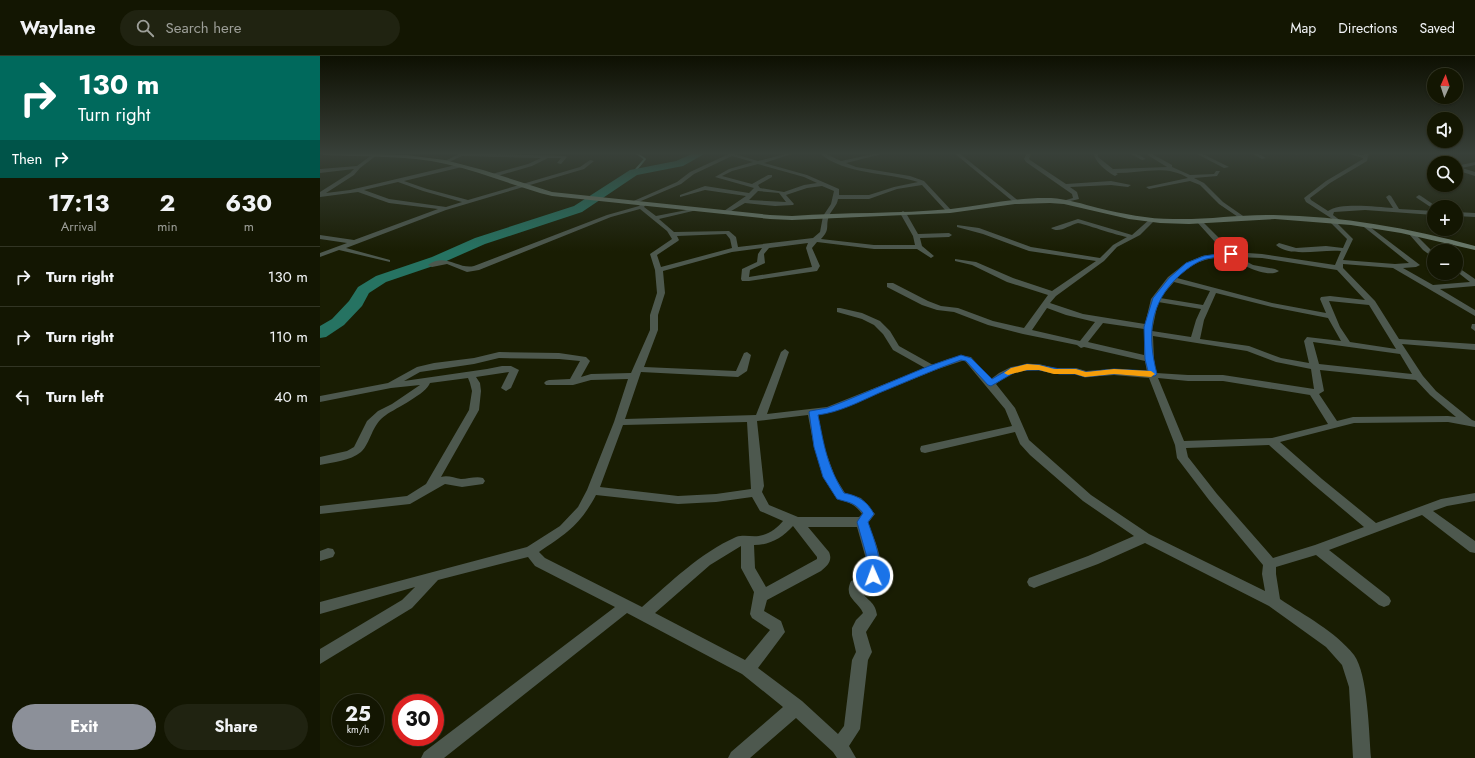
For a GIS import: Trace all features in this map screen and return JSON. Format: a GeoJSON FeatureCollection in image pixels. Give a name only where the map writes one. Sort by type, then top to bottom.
{"type":"FeatureCollection","features":[{"type":"Feature","properties":{"kind":"street"},"geometry":{"type":"LineString","coordinates":[[320,194],[333,186]]}},
{"type":"Feature","properties":{"kind":"street"},"geometry":{"type":"LineString","coordinates":[[320,194],[358,190],[375,186]]}},
{"type":"Feature","properties":{"kind":"street"},"geometry":{"type":"LineString","coordinates":[[413,186],[467,202]]}},
{"type":"Feature","properties":{"kind":"street"},"geometry":{"type":"LineString","coordinates":[[320,255],[444,208],[524,186],[552,194],[630,203],[642,206],[695,209],[792,218],[949,211],[1049,200],[1068,201],[1079,205],[1142,219],[1177,222],[1276,217],[1334,220],[1411,233],[1475,248]]}},
{"type":"Feature","properties":{"kind":"street"},"geometry":{"type":"LineString","coordinates":[[630,203],[672,186]]}},
{"type":"Feature","properties":{"kind":"street"},"geometry":{"type":"LineString","coordinates":[[744,201],[790,205],[783,194],[773,190],[752,186]]}},
{"type":"Feature","properties":{"kind":"street"},"geometry":{"type":"LineString","coordinates":[[773,190],[786,186]]}},
{"type":"Feature","properties":{"kind":"street"},"geometry":{"type":"LineString","coordinates":[[783,194],[807,186]]}},
{"type":"Feature","properties":{"kind":"street"},"geometry":{"type":"LineString","coordinates":[[767,246],[761,254],[762,263],[746,269],[745,279],[750,280],[814,269],[816,266],[809,248],[811,244],[823,233],[826,216],[834,204],[837,190],[828,186]]}},
{"type":"Feature","properties":{"kind":"street"},"geometry":{"type":"LineString","coordinates":[[835,197],[869,197],[908,186]]}},
{"type":"Feature","properties":{"kind":"street"},"geometry":{"type":"LineString","coordinates":[[926,186],[949,211]]}},
{"type":"Feature","properties":{"kind":"street"},"geometry":{"type":"LineString","coordinates":[[995,186],[1018,203]]}},
{"type":"Feature","properties":{"kind":"street"},"geometry":{"type":"LineString","coordinates":[[1066,186],[1077,197],[1068,201]]}},
{"type":"Feature","properties":{"kind":"street"},"geometry":{"type":"LineString","coordinates":[[1149,187],[1155,186]]}},
{"type":"Feature","properties":{"kind":"street"},"geometry":{"type":"LineString","coordinates":[[1204,186],[1221,203],[1243,218]]}},
{"type":"Feature","properties":{"kind":"street"},"geometry":{"type":"LineString","coordinates":[[1321,186],[1307,198],[1308,201],[1334,220],[1350,239],[1339,265]]}},
{"type":"Feature","properties":{"kind":"street"},"geometry":{"type":"LineString","coordinates":[[726,212],[744,201],[751,195],[756,187]]}},
{"type":"Feature","properties":{"kind":"street"},"geometry":{"type":"LineString","coordinates":[[682,196],[705,188],[751,195]]}},
{"type":"Feature","properties":{"kind":"street"},"geometry":{"type":"LineString","coordinates":[[358,190],[372,197],[391,202],[444,208]]}},
{"type":"Feature","properties":{"kind":"street"},"geometry":{"type":"LineString","coordinates":[[1389,197],[1398,211]]}},
{"type":"Feature","properties":{"kind":"street"},"geometry":{"type":"LineString","coordinates":[[1419,197],[1427,204]]}},
{"type":"Feature","properties":{"kind":"street"},"geometry":{"type":"LineString","coordinates":[[320,608],[531,551],[564,529],[582,510],[593,490],[636,373],[654,330],[655,312],[661,293],[659,270],[653,254],[676,240],[664,224],[654,218],[642,206]]}},
{"type":"Feature","properties":{"kind":"street"},"geometry":{"type":"LineString","coordinates":[[432,265],[448,262],[467,270],[476,268],[609,216],[642,206]]}},
{"type":"Feature","properties":{"kind":"street"},"geometry":{"type":"LineString","coordinates":[[654,218],[695,209]]}},
{"type":"Feature","properties":{"kind":"street"},"geometry":{"type":"LineString","coordinates":[[1334,220],[1331,211],[1341,209],[1398,211],[1427,210]]}},
{"type":"Feature","properties":{"kind":"street"},"geometry":{"type":"LineString","coordinates":[[903,213],[916,236],[919,247]]}},
{"type":"Feature","properties":{"kind":"street"},"geometry":{"type":"LineString","coordinates":[[1463,214],[1475,215]]}},
{"type":"Feature","properties":{"kind":"street"},"geometry":{"type":"LineString","coordinates":[[1026,332],[1053,294],[1102,260],[1115,246],[1138,234],[1152,220]]}},
{"type":"Feature","properties":{"kind":"street"},"geometry":{"type":"LineString","coordinates":[[1054,228],[1066,226],[1078,221],[1133,237]]}},
{"type":"Feature","properties":{"kind":"street"},"geometry":{"type":"LineString","coordinates":[[1199,221],[1231,254],[1247,265],[1275,271]]}},
{"type":"Feature","properties":{"kind":"street"},"geometry":{"type":"LineString","coordinates":[[959,226],[995,236],[1013,244],[1050,254],[1080,256],[1102,260]]}},
{"type":"Feature","properties":{"kind":"street"},"geometry":{"type":"LineString","coordinates":[[1274,602],[1269,574],[1270,564],[1213,497],[1183,458],[1180,445],[1152,374],[1149,359],[1148,330],[1155,299],[1171,279],[1188,264],[1204,257],[1231,254],[1277,257],[1308,263],[1339,265],[1416,265],[1366,226]]}},
{"type":"Feature","properties":{"kind":"street"},"geometry":{"type":"LineString","coordinates":[[673,234],[727,232],[734,238],[736,249]]}},
{"type":"Feature","properties":{"kind":"street"},"geometry":{"type":"LineString","coordinates":[[1411,233],[1427,251]]}},
{"type":"Feature","properties":{"kind":"street"},"geometry":{"type":"LineString","coordinates":[[916,236],[949,235]]}},
{"type":"Feature","properties":{"kind":"street"},"geometry":{"type":"LineString","coordinates":[[320,237],[355,242]]}},
{"type":"Feature","properties":{"kind":"street"},"geometry":{"type":"LineString","coordinates":[[659,270],[736,249],[816,240],[874,247],[919,247],[931,256]]}},
{"type":"Feature","properties":{"kind":"street"},"geometry":{"type":"LineString","coordinates":[[1279,245],[1287,250],[1326,248],[1345,250]]}},
{"type":"Feature","properties":{"kind":"street"},"geometry":{"type":"LineString","coordinates":[[339,248],[388,261]]}},
{"type":"Feature","properties":{"kind":"street"},"geometry":{"type":"LineString","coordinates":[[1306,250],[1303,255],[1308,263]]}},
{"type":"Feature","properties":{"kind":"street"},"geometry":{"type":"LineString","coordinates":[[957,260],[974,263],[1010,280],[1053,294]]}},
{"type":"Feature","properties":{"kind":"street"},"geometry":{"type":"LineString","coordinates":[[1339,265],[1372,303],[1419,378],[1433,393],[1473,426]]}},
{"type":"Feature","properties":{"kind":"street"},"geometry":{"type":"LineString","coordinates":[[1395,266],[1454,300],[1475,314]]}},
{"type":"Feature","properties":{"kind":"street"},"geometry":{"type":"LineString","coordinates":[[1463,274],[1475,283]]}},
{"type":"Feature","properties":{"kind":"street"},"geometry":{"type":"LineString","coordinates":[[1171,279],[1272,305],[1331,316]]}},
{"type":"Feature","properties":{"kind":"street"},"geometry":{"type":"LineString","coordinates":[[1430,287],[1475,283]]}},
{"type":"Feature","properties":{"kind":"street"},"geometry":{"type":"LineString","coordinates":[[890,285],[925,303],[940,308],[955,310],[992,324],[1149,359]]}},
{"type":"Feature","properties":{"kind":"street"},"geometry":{"type":"LineString","coordinates":[[1195,340],[1214,290]]}},
{"type":"Feature","properties":{"kind":"street"},"geometry":{"type":"LineString","coordinates":[[1347,344],[1336,327],[1324,299],[1330,298],[1372,303]]}},
{"type":"Feature","properties":{"kind":"street"},"geometry":{"type":"LineString","coordinates":[[1155,299],[1206,308]]}},
{"type":"Feature","properties":{"kind":"street"},"geometry":{"type":"LineString","coordinates":[[1045,304],[1058,310],[1195,340],[1249,349],[1280,360],[1315,367],[1419,378]]}},
{"type":"Feature","properties":{"kind":"street"},"geometry":{"type":"LineString","coordinates":[[840,310],[864,316],[881,326],[888,334],[890,342],[898,350],[932,368]]}},
{"type":"Feature","properties":{"kind":"street"},"geometry":{"type":"LineString","coordinates":[[1081,345],[1101,320]]}},
{"type":"Feature","properties":{"kind":"street"},"geometry":{"type":"LineString","coordinates":[[991,384],[1002,375],[1014,369],[1039,367],[1060,372],[1076,372],[1085,374],[1114,372],[1188,378],[1223,378],[1313,393],[1319,391],[1315,367],[1308,341],[1310,339],[1402,352]]}},
{"type":"Feature","properties":{"kind":"street"},"geometry":{"type":"LineString","coordinates":[[1395,341],[1475,347]]}},
{"type":"Feature","properties":{"kind":"street"},"geometry":{"type":"LineString","coordinates":[[785,352],[756,418],[758,486],[756,492],[764,508],[794,521],[862,522],[869,514],[865,508],[861,503],[853,499],[841,496],[828,477],[819,447],[813,412]]}},
{"type":"Feature","properties":{"kind":"street"},"geometry":{"type":"LineString","coordinates":[[391,385],[417,370],[434,366],[474,361],[500,355],[559,356],[583,359],[585,361],[573,382]]}},
{"type":"Feature","properties":{"kind":"street"},"geometry":{"type":"LineString","coordinates":[[549,383],[573,382],[591,377],[636,373],[738,374],[742,372],[747,355]]}},
{"type":"Feature","properties":{"kind":"street"},"geometry":{"type":"LineString","coordinates":[[619,422],[756,418],[829,410],[932,368],[961,358],[968,359],[1010,408],[1024,442],[1087,498],[1145,537],[1274,602],[1331,642],[1349,662],[1357,687],[1362,758]]}},
{"type":"Feature","properties":{"kind":"street"},"geometry":{"type":"LineString","coordinates":[[320,399],[391,385],[426,382],[489,372],[499,369],[512,369],[514,372],[507,381],[506,388]]}},
{"type":"Feature","properties":{"kind":"street"},"geometry":{"type":"LineString","coordinates":[[430,487],[474,410],[476,382],[470,375]]}},
{"type":"Feature","properties":{"kind":"street"},"geometry":{"type":"LineString","coordinates":[[320,461],[350,454],[358,449],[371,423],[382,412],[396,406],[424,387],[426,382]]}},
{"type":"Feature","properties":{"kind":"street"},"geometry":{"type":"LineString","coordinates":[[1313,393],[1335,426]]}},
{"type":"Feature","properties":{"kind":"street"},"geometry":{"type":"LineString","coordinates":[[1180,445],[1272,441],[1335,426],[1353,420],[1448,419],[1473,426]]}},
{"type":"Feature","properties":{"kind":"street"},"geometry":{"type":"LineString","coordinates":[[925,449],[1018,428]]}},
{"type":"Feature","properties":{"kind":"street"},"geometry":{"type":"LineString","coordinates":[[1272,441],[1318,482],[1374,528]]}},
{"type":"Feature","properties":{"kind":"street"},"geometry":{"type":"LineString","coordinates":[[320,510],[410,500],[430,487],[445,480],[462,483],[479,481]]}},
{"type":"Feature","properties":{"kind":"street"},"geometry":{"type":"LineString","coordinates":[[593,490],[678,500],[716,498],[756,492]]}},
{"type":"Feature","properties":{"kind":"street"},"geometry":{"type":"LineString","coordinates":[[1270,564],[1318,549],[1446,502],[1475,497]]}},
{"type":"Feature","properties":{"kind":"street"},"geometry":{"type":"LineString","coordinates":[[1423,510],[1475,548]]}},
{"type":"Feature","properties":{"kind":"street"},"geometry":{"type":"LineString","coordinates":[[643,615],[705,561],[740,541],[764,540],[781,531],[794,521]]}},
{"type":"Feature","properties":{"kind":"street"},"geometry":{"type":"LineString","coordinates":[[747,669],[778,632],[776,625],[757,614],[756,606],[761,596],[823,562],[824,556],[794,521]]}},
{"type":"Feature","properties":{"kind":"street"},"geometry":{"type":"LineString","coordinates":[[531,551],[540,562],[747,669],[796,706],[843,752],[852,729],[860,660],[864,652],[858,632],[860,624],[870,615],[870,608],[856,597],[854,591],[856,585],[870,579],[874,571],[872,554],[862,522]]}},
{"type":"Feature","properties":{"kind":"street"},"geometry":{"type":"LineString","coordinates":[[1034,582],[1093,560],[1145,537]]}},
{"type":"Feature","properties":{"kind":"street"},"geometry":{"type":"LineString","coordinates":[[747,540],[749,549],[748,568],[760,590],[761,596]]}},
{"type":"Feature","properties":{"kind":"street"},"geometry":{"type":"LineString","coordinates":[[1318,549],[1384,601]]}},
{"type":"Feature","properties":{"kind":"street"},"geometry":{"type":"LineString","coordinates":[[320,657],[407,604],[434,576]]}},
{"type":"Feature","properties":{"kind":"street"},"geometry":{"type":"LineString","coordinates":[[430,758],[626,606]]}},
{"type":"Feature","properties":{"kind":"street"},"geometry":{"type":"LineString","coordinates":[[737,758],[796,706]]}},
{"type":"Feature","properties":{"kind":"waterway"},"geometry":{"type":"LineString","coordinates":[[320,333],[338,322],[356,303],[363,290],[381,279],[437,260],[480,241],[578,209],[613,186]]}},
{"type":"Feature","properties":{"kind":"slow traffic"},"geometry":{"type":"LineString","coordinates":[[1008,373],[1014,369],[1039,367],[1060,372],[1076,372],[1085,374],[1114,372],[1151,374]]}},
{"type":"Feature","properties":{"kind":"route"},"geometry":{"type":"LineString","coordinates":[[873,576],[874,571],[872,554],[862,522],[869,514],[861,503],[841,496],[828,477],[819,447],[813,412],[829,410],[932,368],[961,358],[968,359],[991,384],[1002,375],[1014,369],[1027,367],[1039,367],[1060,372],[1076,372],[1085,374],[1114,372],[1152,374],[1149,359],[1148,327],[1155,299],[1171,279],[1188,264],[1204,257],[1231,254]]}}]}
